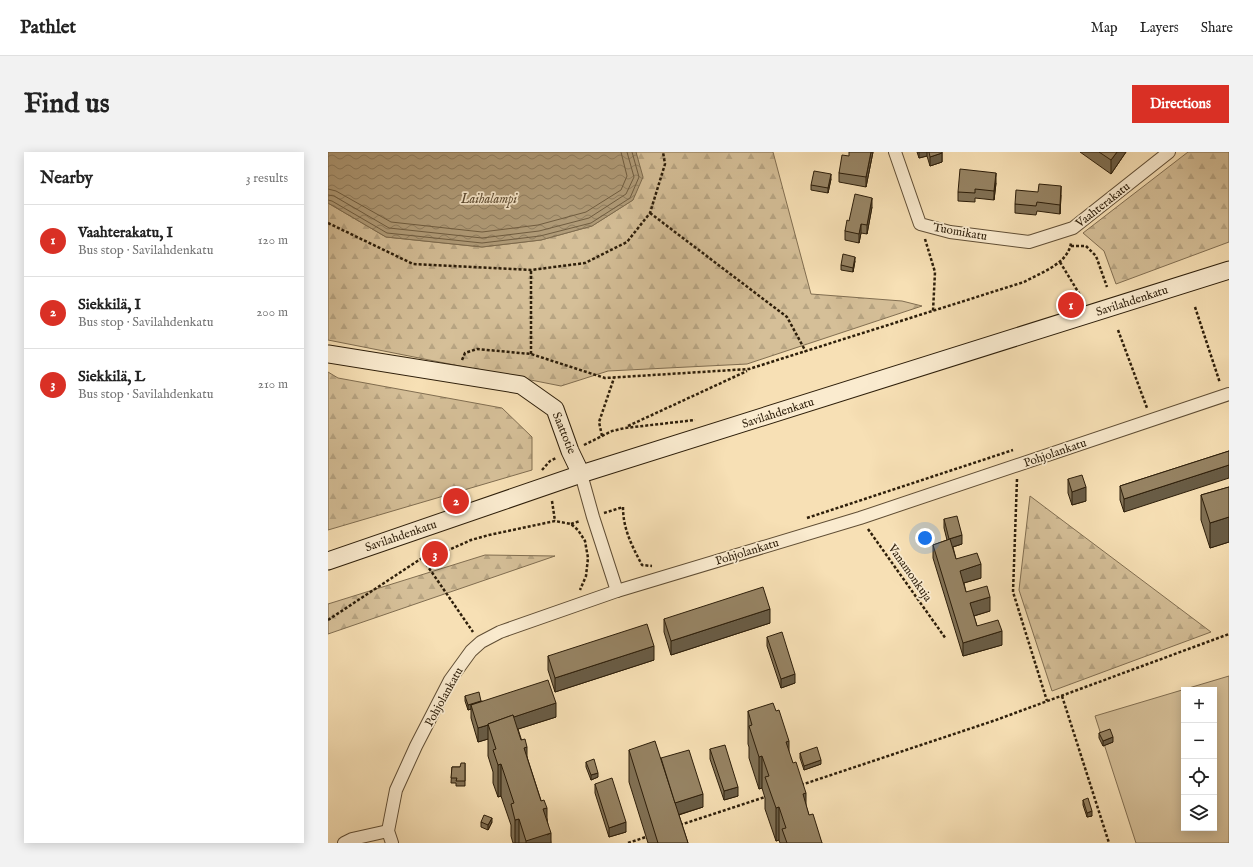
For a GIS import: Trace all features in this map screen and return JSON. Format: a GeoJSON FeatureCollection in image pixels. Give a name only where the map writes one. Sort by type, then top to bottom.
{"type":"FeatureCollection","features":[{"type":"Feature","properties":{"kind":"main road","name":"Savilahdenkatu"},"geometry":{"type":"LineString","coordinates":[[328,561],[582,474],[1229,270]]}},
{"type":"Feature","properties":{"kind":"main road","name":"Saattotie"},"geometry":{"type":"LineString","coordinates":[[328,354],[521,385],[555,409],[570,451],[582,474]]}},
{"type":"Feature","properties":{"kind":"street","name":"Tuomikatu"},"geometry":{"type":"LineString","coordinates":[[896,152],[920,224],[950,232],[1029,242]]}},
{"type":"Feature","properties":{"kind":"street","name":"Vaahterakatu"},"geometry":{"type":"LineString","coordinates":[[1029,242],[1073,228],[1169,152]]}},
{"type":"Feature","properties":{"kind":"street","name":"Pohjolankatu"},"geometry":{"type":"LineString","coordinates":[[392,843],[388,831],[396,790],[416,746],[450,680],[472,651],[481,642],[500,632],[617,592],[860,518],[1017,466],[1152,420],[1227,391]]}},
{"type":"Feature","properties":{"kind":"street","name":"Saattotie"},"geometry":{"type":"LineString","coordinates":[[582,474],[593,517],[617,592]]}},
{"type":"Feature","properties":{"kind":"street"},"geometry":{"type":"LineString","coordinates":[[344,843],[388,831]]}},
{"type":"Feature","properties":{"kind":"path"},"geometry":{"type":"LineString","coordinates":[[328,223],[413,264],[531,270],[585,263],[628,242],[650,213],[665,164],[663,152]]}},
{"type":"Feature","properties":{"kind":"path"},"geometry":{"type":"LineString","coordinates":[[650,213],[787,317],[806,352]]}},
{"type":"Feature","properties":{"kind":"path"},"geometry":{"type":"LineString","coordinates":[[920,224],[935,272],[933,311]]}},
{"type":"Feature","properties":{"kind":"path"},"geometry":{"type":"LineString","coordinates":[[626,428],[749,370],[1024,282],[1060,262],[1071,246],[1073,228]]}},
{"type":"Feature","properties":{"kind":"path"},"geometry":{"type":"LineString","coordinates":[[1071,246],[1086,246],[1096,256],[1107,288]]}},
{"type":"Feature","properties":{"kind":"path"},"geometry":{"type":"LineString","coordinates":[[1060,262],[1083,300]]}},
{"type":"Feature","properties":{"kind":"path"},"geometry":{"type":"LineString","coordinates":[[531,270],[531,354]]}},
{"type":"Feature","properties":{"kind":"path"},"geometry":{"type":"LineString","coordinates":[[1195,307],[1220,384],[1227,391]]}},
{"type":"Feature","properties":{"kind":"path"},"geometry":{"type":"LineString","coordinates":[[1118,330],[1152,420]]}},
{"type":"Feature","properties":{"kind":"path"},"geometry":{"type":"LineString","coordinates":[[477,349],[531,354],[605,378],[749,370]]}},
{"type":"Feature","properties":{"kind":"path"},"geometry":{"type":"LineString","coordinates":[[602,436],[599,422],[614,378]]}},
{"type":"Feature","properties":{"kind":"path"},"geometry":{"type":"LineString","coordinates":[[1139,409],[1147,407]]}},
{"type":"Feature","properties":{"kind":"path"},"geometry":{"type":"LineString","coordinates":[[802,520],[1019,448]]}},
{"type":"Feature","properties":{"kind":"path"},"geometry":{"type":"LineString","coordinates":[[1017,466],[1013,592],[1047,701]]}},
{"type":"Feature","properties":{"kind":"path"},"geometry":{"type":"LineString","coordinates":[[623,507],[623,520],[629,541],[642,565],[653,566]]}},
{"type":"Feature","properties":{"kind":"path","name":"Vanamonkuja"},"geometry":{"type":"LineString","coordinates":[[860,518],[946,639]]}},
{"type":"Feature","properties":{"kind":"path"},"geometry":{"type":"LineString","coordinates":[[442,553],[471,540],[488,535],[555,521],[571,524],[578,530],[585,542],[588,558],[586,576],[580,589],[585,603]]}},
{"type":"Feature","properties":{"kind":"path"},"geometry":{"type":"LineString","coordinates":[[328,620],[422,558],[481,642]]}},
{"type":"Feature","properties":{"kind":"path"},"geometry":{"type":"LineString","coordinates":[[800,785],[996,720],[1229,634]]}},
{"type":"Feature","properties":{"kind":"path"},"geometry":{"type":"LineString","coordinates":[[1062,696],[1109,843]]}},
{"type":"Feature","properties":{"kind":"path"},"geometry":{"type":"LineString","coordinates":[[673,828],[770,795]]}},
{"type":"Feature","properties":{"kind":"path"},"geometry":{"type":"LineString","coordinates":[[628,843],[650,835]]}},
{"type":"Feature","properties":{"kind":"green space"},"geometry":{"type":"Polygon","coordinates":[[[636,152],[773,152],[811,294],[902,301],[922,306],[747,364],[608,371],[561,386],[328,340],[328,203],[386,237],[482,247],[541,240],[592,226],[633,200],[637,158],[636,152]]]}},
{"type":"Feature","properties":{"kind":"green space"},"geometry":{"type":"Polygon","coordinates":[[[1188,152],[1229,152],[1229,242],[1116,284],[1104,251],[1083,233],[1188,152]]]}},
{"type":"Feature","properties":{"kind":"green space"},"geometry":{"type":"Polygon","coordinates":[[[328,372],[338,378],[502,408],[532,437],[532,470],[328,530],[328,372]]]}},
{"type":"Feature","properties":{"kind":"green space"},"geometry":{"type":"Polygon","coordinates":[[[1030,496],[1211,632],[1052,691],[1019,590],[1030,496]]]}},
{"type":"Feature","properties":{"kind":"green space"},"geometry":{"type":"Polygon","coordinates":[[[485,555],[555,556],[328,634],[328,604],[485,555]]]}},
{"type":"Feature","properties":{"kind":"green space"},"geometry":{"type":"Polygon","coordinates":[[[1229,676],[1229,843],[1136,843],[1095,716],[1181,690],[1181,831],[1217,831],[1217,687],[1192,687],[1229,676]]]}},
{"type":"Feature","properties":{"kind":"water","name":"Laihalampi"},"geometry":{"type":"Polygon","coordinates":[[[328,152],[636,152],[643,177],[633,200],[592,226],[541,240],[482,247],[386,237],[328,203],[328,152]]]}},
{"type":"Feature","properties":{"kind":"building"},"geometry":{"type":"Polygon","coordinates":[[[849,152],[871,152],[866,177],[839,173],[842,155],[849,156],[849,152]]]}},
{"type":"Feature","properties":{"kind":"building"},"geometry":{"type":"Polygon","coordinates":[[[929,152],[942,152],[942,153],[930,157],[929,152]]]}},
{"type":"Feature","properties":{"kind":"building"},"geometry":{"type":"Polygon","coordinates":[[[1099,152],[1117,152],[1111,160],[1099,152]]]}},
{"type":"Feature","properties":{"kind":"building"},"geometry":{"type":"Polygon","coordinates":[[[960,169],[996,173],[994,191],[975,189],[975,193],[958,192],[960,169]]]}},
{"type":"Feature","properties":{"kind":"building"},"geometry":{"type":"Polygon","coordinates":[[[814,171],[831,174],[828,188],[811,185],[814,171]]]}},
{"type":"Feature","properties":{"kind":"building"},"geometry":{"type":"Polygon","coordinates":[[[1039,184],[1061,186],[1060,205],[1037,202],[1036,206],[1015,204],[1016,190],[1038,192],[1039,184]]]}},
{"type":"Feature","properties":{"kind":"building"},"geometry":{"type":"Polygon","coordinates":[[[855,194],[872,198],[867,225],[861,224],[859,234],[845,231],[847,220],[849,221],[855,194]]]}},
{"type":"Feature","properties":{"kind":"building"},"geometry":{"type":"Polygon","coordinates":[[[843,254],[855,257],[853,268],[841,265],[843,254]]]}},
{"type":"Feature","properties":{"kind":"building"},"geometry":{"type":"Polygon","coordinates":[[[1229,451],[1229,465],[1124,499],[1120,486],[1229,451]]]}},
{"type":"Feature","properties":{"kind":"building"},"geometry":{"type":"Polygon","coordinates":[[[1082,475],[1086,487],[1072,492],[1068,479],[1082,475]]]}},
{"type":"Feature","properties":{"kind":"building"},"geometry":{"type":"Polygon","coordinates":[[[1229,487],[1229,517],[1210,523],[1201,495],[1229,487]]]}},
{"type":"Feature","properties":{"kind":"building"},"geometry":{"type":"Polygon","coordinates":[[[957,516],[962,535],[949,539],[944,519],[957,516]]]}},
{"type":"Feature","properties":{"kind":"building"},"geometry":{"type":"Polygon","coordinates":[[[950,539],[956,559],[977,553],[981,564],[960,571],[966,592],[987,586],[990,597],[970,603],[977,626],[998,620],[1002,631],[963,643],[933,545],[950,539]]]}},
{"type":"Feature","properties":{"kind":"building"},"geometry":{"type":"Polygon","coordinates":[[[763,587],[770,609],[671,641],[664,619],[763,587]]]}},
{"type":"Feature","properties":{"kind":"building"},"geometry":{"type":"Polygon","coordinates":[[[647,624],[654,646],[555,678],[548,656],[647,624]]]}},
{"type":"Feature","properties":{"kind":"building"},"geometry":{"type":"Polygon","coordinates":[[[782,632],[795,674],[781,679],[767,637],[782,632]]]}},
{"type":"Feature","properties":{"kind":"building"},"geometry":{"type":"Polygon","coordinates":[[[548,680],[556,703],[514,717],[513,715],[478,728],[471,705],[548,680]]]}},
{"type":"Feature","properties":{"kind":"building"},"geometry":{"type":"Polygon","coordinates":[[[479,692],[481,701],[468,705],[465,696],[479,692]]]}},
{"type":"Feature","properties":{"kind":"building"},"geometry":{"type":"Polygon","coordinates":[[[773,703],[776,711],[779,710],[789,741],[786,742],[793,763],[796,762],[806,793],[803,794],[809,815],[813,814],[822,843],[787,843],[782,829],[786,828],[779,807],[776,808],[765,777],[769,776],[762,756],[759,757],[749,726],[752,725],[748,711],[773,703]]]}},
{"type":"Feature","properties":{"kind":"building"},"geometry":{"type":"Polygon","coordinates":[[[513,715],[521,740],[525,739],[527,747],[524,748],[541,801],[544,800],[547,808],[543,809],[551,833],[526,841],[519,819],[515,820],[511,804],[514,803],[501,764],[498,765],[493,750],[496,749],[488,724],[513,715]]]}},
{"type":"Feature","properties":{"kind":"building"},"geometry":{"type":"Polygon","coordinates":[[[1110,729],[1113,737],[1103,741],[1099,733],[1110,729]]]}},
{"type":"Feature","properties":{"kind":"building"},"geometry":{"type":"Polygon","coordinates":[[[655,741],[688,843],[658,843],[629,750],[655,741]]]}},
{"type":"Feature","properties":{"kind":"building"},"geometry":{"type":"Polygon","coordinates":[[[725,745],[738,787],[724,791],[710,749],[725,745]]]}},
{"type":"Feature","properties":{"kind":"building"},"geometry":{"type":"Polygon","coordinates":[[[817,747],[821,760],[804,766],[800,753],[817,747]]]}},
{"type":"Feature","properties":{"kind":"building"},"geometry":{"type":"Polygon","coordinates":[[[689,750],[703,794],[675,803],[661,758],[689,750]]]}},
{"type":"Feature","properties":{"kind":"building"},"geometry":{"type":"Polygon","coordinates":[[[594,759],[598,773],[591,775],[586,762],[594,759]]]}},
{"type":"Feature","properties":{"kind":"building"},"geometry":{"type":"Polygon","coordinates":[[[461,763],[465,763],[465,781],[456,781],[457,778],[451,778],[452,767],[460,767],[461,763]]]}},
{"type":"Feature","properties":{"kind":"building"},"geometry":{"type":"Polygon","coordinates":[[[612,778],[626,822],[609,828],[595,784],[612,778]]]}},
{"type":"Feature","properties":{"kind":"building"},"geometry":{"type":"Polygon","coordinates":[[[1088,798],[1092,811],[1087,813],[1083,800],[1088,798]]]}},
{"type":"Feature","properties":{"kind":"building"},"geometry":{"type":"Polygon","coordinates":[[[484,815],[492,818],[488,825],[481,822],[484,815]]]}},
{"type":"Feature","properties":{"kind":"place","name":"Vaahterakatu, I"},"geometry":{"type":"Point","coordinates":[1071,305]}},
{"type":"Feature","properties":{"kind":"place","name":"Siekkilä, I"},"geometry":{"type":"Point","coordinates":[456,501]}},
{"type":"Feature","properties":{"kind":"place","name":"Siekkilä, L"},"geometry":{"type":"Point","coordinates":[435,554]}}]}
